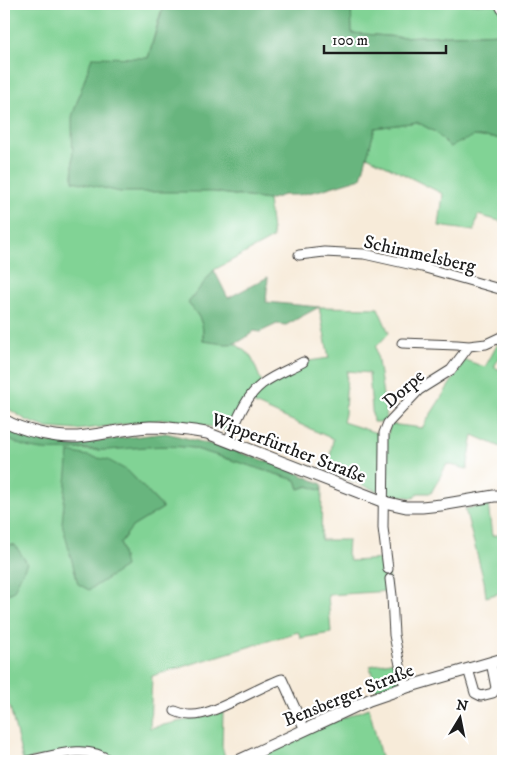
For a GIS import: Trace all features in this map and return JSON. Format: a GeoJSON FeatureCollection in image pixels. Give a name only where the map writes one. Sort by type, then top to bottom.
{"type":"FeatureCollection","features":[{"type":"Feature","properties":{"kind":"main road","name":"Wipperfürther Straße"},"geometry":{"type":"LineString","coordinates":[[4,420],[13,426],[45,434],[76,437],[149,427],[180,428],[207,433],[384,502],[406,507],[441,505],[503,496]]}},
{"type":"Feature","properties":{"kind":"main road","name":"Bensberger Straße"},"geometry":{"type":"LineString","coordinates":[[238,761],[369,700],[503,659]]}},
{"type":"Feature","properties":{"kind":"street"},"geometry":{"type":"LineString","coordinates":[[499,4],[503,11]]}},
{"type":"Feature","properties":{"kind":"street","name":"Schimmelsberg"},"geometry":{"type":"LineString","coordinates":[[299,255],[324,252],[364,254],[422,267],[503,290]]}},
{"type":"Feature","properties":{"kind":"street"},"geometry":{"type":"LineString","coordinates":[[402,343],[469,346],[486,344],[503,336]]}},
{"type":"Feature","properties":{"kind":"street","name":"Dorpe"},"geometry":{"type":"LineString","coordinates":[[388,569],[383,528],[384,433],[388,422],[419,390],[451,370],[469,346]]}},
{"type":"Feature","properties":{"kind":"street"},"geometry":{"type":"LineString","coordinates":[[228,441],[250,396],[262,384],[303,362]]}},
{"type":"Feature","properties":{"kind":"street"},"geometry":{"type":"LineString","coordinates":[[390,579],[394,635],[403,680],[407,687]]}},
{"type":"Feature","properties":{"kind":"street"},"geometry":{"type":"LineString","coordinates":[[468,669],[475,693],[481,696],[493,693],[496,688],[491,662]]}},
{"type":"Feature","properties":{"kind":"street"},"geometry":{"type":"LineString","coordinates":[[175,711],[191,715],[212,711],[268,684],[282,680],[305,730]]}},
{"type":"Feature","properties":{"kind":"street"},"geometry":{"type":"LineString","coordinates":[[28,761],[72,751],[89,752],[110,761]]}},
{"type":"Feature","properties":{"kind":"green space"},"geometry":{"type":"Polygon","coordinates":[[[4,4],[163,4],[148,58],[214,192],[268,200],[273,238],[214,270],[188,303],[200,320],[203,329],[203,341],[236,344],[251,356],[262,383],[230,432],[166,419],[77,430],[47,428],[26,420],[4,406],[4,4]]]}},
{"type":"Feature","properties":{"kind":"green space"},"geometry":{"type":"Polygon","coordinates":[[[164,4],[351,4],[352,33],[399,37],[503,33],[503,139],[474,136],[450,147],[435,132],[417,122],[375,128],[361,178],[321,190],[299,195],[284,195],[268,200],[214,192],[120,192],[73,181],[72,117],[92,57],[148,58],[164,4]]]}},
{"type":"Feature","properties":{"kind":"green space"},"geometry":{"type":"Polygon","coordinates":[[[351,4],[503,4],[503,33],[399,37],[352,33],[351,4]]]}},
{"type":"Feature","properties":{"kind":"green space"},"geometry":{"type":"Polygon","coordinates":[[[417,122],[435,132],[450,147],[473,136],[503,139],[503,222],[478,215],[474,231],[439,226],[443,194],[367,156],[375,128],[417,122]]]}},
{"type":"Feature","properties":{"kind":"green space"},"geometry":{"type":"Polygon","coordinates":[[[214,270],[228,298],[268,277],[266,302],[319,307],[286,325],[277,324],[260,332],[254,331],[241,341],[235,343],[224,344],[203,341],[203,329],[200,320],[188,303],[214,270]]]}},
{"type":"Feature","properties":{"kind":"green space"},"geometry":{"type":"Polygon","coordinates":[[[319,307],[378,308],[389,333],[376,347],[387,422],[373,422],[369,373],[347,371],[343,422],[377,433],[381,437],[382,493],[328,471],[333,439],[248,401],[263,385],[309,361],[329,358],[319,307]]]}},
{"type":"Feature","properties":{"kind":"green space"},"geometry":{"type":"Polygon","coordinates":[[[500,340],[503,342],[503,351],[494,367],[503,371],[503,448],[473,435],[467,469],[447,464],[431,493],[418,493],[414,498],[386,494],[385,446],[390,424],[422,428],[465,360],[485,367],[500,340]]]}},
{"type":"Feature","properties":{"kind":"green space"},"geometry":{"type":"Polygon","coordinates":[[[4,427],[11,432],[47,442],[79,443],[166,433],[222,447],[282,466],[322,484],[322,491],[308,486],[299,489],[296,480],[193,448],[161,446],[104,450],[40,450],[21,445],[4,436],[4,427]]]}},
{"type":"Feature","properties":{"kind":"green space"},"geometry":{"type":"Polygon","coordinates":[[[4,436],[9,440],[73,450],[156,446],[193,448],[296,480],[299,489],[308,486],[322,491],[321,540],[348,540],[347,554],[350,561],[386,559],[390,591],[328,595],[331,633],[301,638],[298,632],[152,676],[150,728],[223,712],[222,746],[226,761],[113,761],[89,751],[39,757],[23,761],[10,707],[4,704],[4,595],[13,592],[15,545],[4,544],[4,436]],[[128,471],[120,543],[132,527],[163,508],[128,471]]]}},
{"type":"Feature","properties":{"kind":"green space"},"geometry":{"type":"Polygon","coordinates":[[[69,452],[108,460],[128,471],[163,508],[132,527],[120,543],[125,567],[89,590],[78,584],[62,523],[69,452]]]}},
{"type":"Feature","properties":{"kind":"green space"},"geometry":{"type":"Polygon","coordinates":[[[488,504],[492,536],[503,534],[503,592],[486,597],[484,581],[465,509],[488,504]]]}},
{"type":"Feature","properties":{"kind":"green space"},"geometry":{"type":"Polygon","coordinates":[[[4,544],[15,545],[27,563],[13,592],[4,595],[4,544]]]}},
{"type":"Feature","properties":{"kind":"green space"},"geometry":{"type":"Polygon","coordinates":[[[395,661],[399,681],[376,690],[370,666],[395,661]]]}},
{"type":"Feature","properties":{"kind":"green space"},"geometry":{"type":"Polygon","coordinates":[[[369,708],[382,761],[243,761],[307,732],[369,708]]]}},
{"type":"Feature","properties":{"kind":"green space"},"geometry":{"type":"Polygon","coordinates":[[[80,753],[84,761],[35,761],[80,753]]]}}]}
